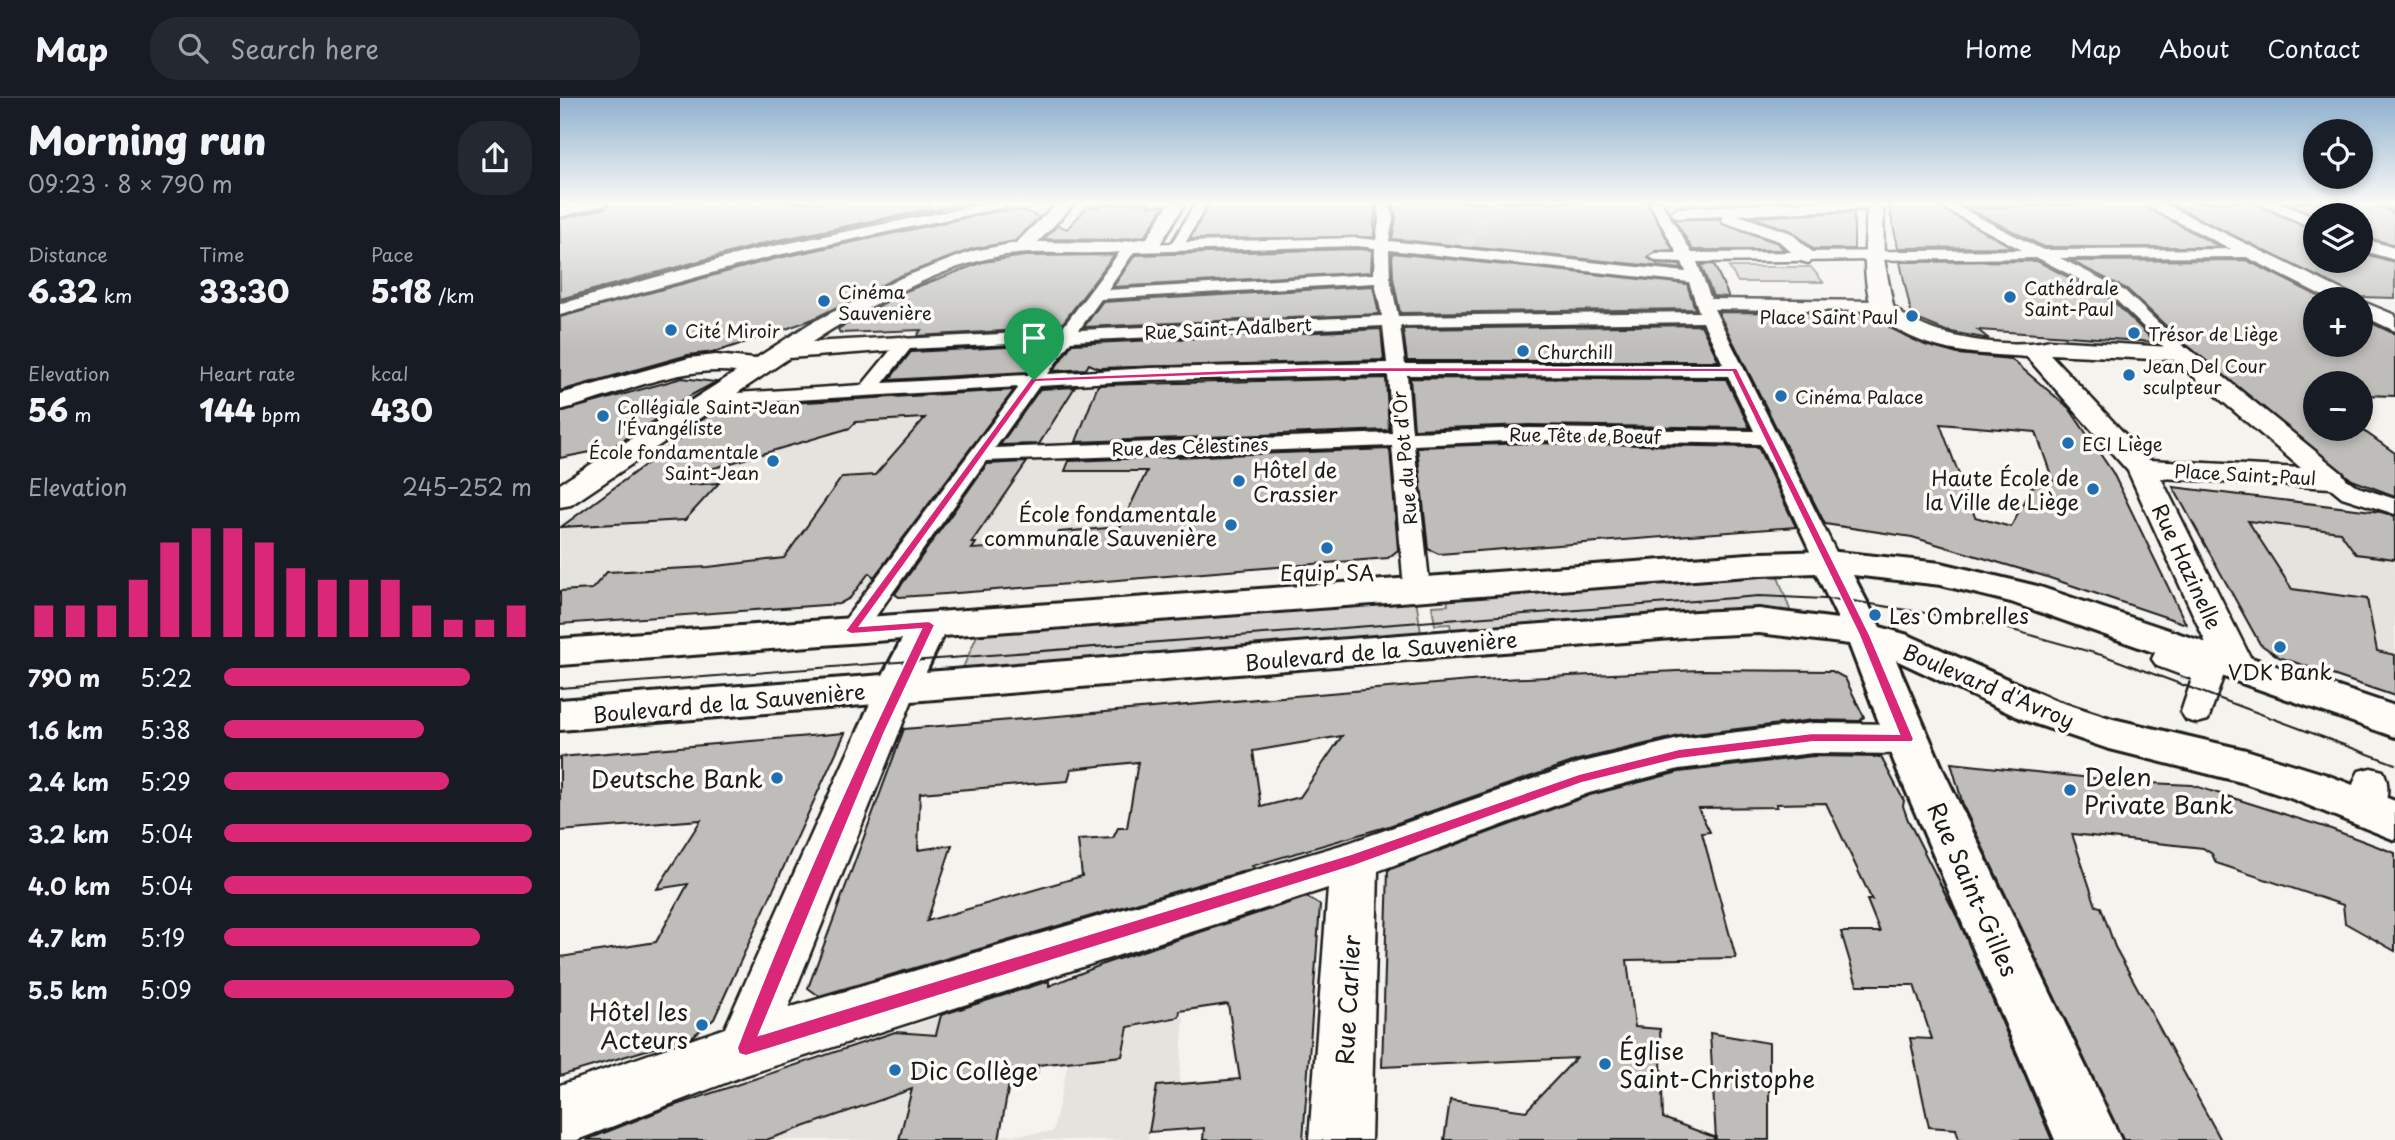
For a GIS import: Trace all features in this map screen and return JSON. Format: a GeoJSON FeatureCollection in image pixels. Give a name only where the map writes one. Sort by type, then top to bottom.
{"type":"FeatureCollection","features":[{"type":"Feature","properties":{"kind":"street"},"geometry":{"type":"LineString","coordinates":[[560,294],[719,251]]}},
{"type":"Feature","properties":{"kind":"street"},"geometry":{"type":"LineString","coordinates":[[560,309],[674,275],[770,251]]}},
{"type":"Feature","properties":{"kind":"street"},"geometry":{"type":"LineString","coordinates":[[560,498],[847,312],[968,258],[1016,251]]}},
{"type":"Feature","properties":{"kind":"street"},"geometry":{"type":"LineString","coordinates":[[851,631],[1128,251]]}},
{"type":"Feature","properties":{"kind":"street","name":"Rue du Pot d'Or"},"geometry":{"type":"LineString","coordinates":[[1382,251],[1382,278],[1397,370],[1412,556],[1418,589]]}},
{"type":"Feature","properties":{"kind":"street"},"geometry":{"type":"LineString","coordinates":[[1473,251],[1696,278]]}},
{"type":"Feature","properties":{"kind":"street"},"geometry":{"type":"LineString","coordinates":[[1501,251],[1688,258],[1812,259],[2039,253],[2252,253]]}},
{"type":"Feature","properties":{"kind":"street"},"geometry":{"type":"LineString","coordinates":[[1685,251],[1735,370],[1864,635]]}},
{"type":"Feature","properties":{"kind":"street"},"geometry":{"type":"LineString","coordinates":[[1802,251],[1834,283],[1852,306]]}},
{"type":"Feature","properties":{"kind":"street"},"geometry":{"type":"LineString","coordinates":[[1874,251],[1882,306],[1896,320],[1926,337],[1951,344],[2035,351],[2041,347],[2180,353]]}},
{"type":"Feature","properties":{"kind":"street"},"geometry":{"type":"LineString","coordinates":[[2034,251],[2119,294],[2180,353]]}},
{"type":"Feature","properties":{"kind":"street"},"geometry":{"type":"LineString","coordinates":[[2247,251],[2321,287]]}},
{"type":"Feature","properties":{"kind":"street"},"geometry":{"type":"LineString","coordinates":[[1096,295],[1382,278]]}},
{"type":"Feature","properties":{"kind":"street","name":"Rue Saint-Adalbert"},"geometry":{"type":"LineString","coordinates":[[903,344],[1391,321],[1882,306]]}},
{"type":"Feature","properties":{"kind":"street"},"geometry":{"type":"LineString","coordinates":[[2373,313],[2395,324]]}},
{"type":"Feature","properties":{"kind":"street"},"geometry":{"type":"LineString","coordinates":[[785,351],[903,344]]}},
{"type":"Feature","properties":{"kind":"street"},"geometry":{"type":"LineString","coordinates":[[869,389],[903,344]]}},
{"type":"Feature","properties":{"kind":"street"},"geometry":{"type":"LineString","coordinates":[[2035,351],[2141,468]]}},
{"type":"Feature","properties":{"kind":"street","name":"Place Saint-Paul"},"geometry":{"type":"LineString","coordinates":[[2180,353],[2332,479]]}},
{"type":"Feature","properties":{"kind":"street"},"geometry":{"type":"LineString","coordinates":[[560,402],[690,365],[716,362],[760,367]]}},
{"type":"Feature","properties":{"kind":"street"},"geometry":{"type":"LineString","coordinates":[[713,399],[1150,374],[1397,370],[1735,370]]}},
{"type":"Feature","properties":{"kind":"street","name":"Rue Tête de Boeuf"},"geometry":{"type":"LineString","coordinates":[[1401,437],[1529,434],[1768,438]]}},
{"type":"Feature","properties":{"kind":"street","name":"Rue des Célestines"},"geometry":{"type":"LineString","coordinates":[[978,455],[1401,437]]}},
{"type":"Feature","properties":{"kind":"street","name":"Place Saint-Paul"},"geometry":{"type":"LineString","coordinates":[[2141,468],[2332,479]]}},
{"type":"Feature","properties":{"kind":"street","name":"Rue Hazinelle"},"geometry":{"type":"LineString","coordinates":[[2141,468],[2234,665]]}},
{"type":"Feature","properties":{"kind":"street"},"geometry":{"type":"LineString","coordinates":[[2332,479],[2350,492],[2395,507]]}},
{"type":"Feature","properties":{"kind":"street"},"geometry":{"type":"LineString","coordinates":[[560,652],[1762,564],[1828,562],[1941,574],[2024,594],[2395,722]]}},
{"type":"Feature","properties":{"kind":"street","name":"Boulevard de la Sauvenière"},"geometry":{"type":"LineString","coordinates":[[560,715],[1706,623],[1789,623],[1864,635]]}},
{"type":"Feature","properties":{"kind":"street"},"geometry":{"type":"LineString","coordinates":[[746,1048],[766,993],[897,688],[929,625]]}},
{"type":"Feature","properties":{"kind":"street","name":"Rue Saint-Gilles"},"geometry":{"type":"LineString","coordinates":[[1864,635],[1907,739],[2088,1140]]}},
{"type":"Feature","properties":{"kind":"street","name":"Boulevard d'Avroy"},"geometry":{"type":"LineString","coordinates":[[1864,635],[1894,644],[1989,689],[2106,733],[2246,767],[2378,804]]}},
{"type":"Feature","properties":{"kind":"street"},"geometry":{"type":"LineString","coordinates":[[2172,644],[2167,659],[2209,674],[2197,712]]}},
{"type":"Feature","properties":{"kind":"street"},"geometry":{"type":"LineString","coordinates":[[560,1116],[746,1048],[1354,860],[1579,779],[1679,754],[1813,738],[1907,739]]}},
{"type":"Feature","properties":{"kind":"street","name":"Rue Carlier"},"geometry":{"type":"LineString","coordinates":[[1340,1140],[1354,860]]}},
{"type":"Feature","properties":{"kind":"shaded area"},"geometry":{"type":"Polygon","coordinates":[[[726,251],[776,251],[678,274],[650,272],[653,267],[726,251]]]}},
{"type":"Feature","properties":{"kind":"shaded area"},"geometry":{"type":"Polygon","coordinates":[[[1177,251],[1405,251],[1679,281],[1691,321],[1755,465],[1543,545],[560,624],[560,523],[578,515],[727,402],[876,392],[921,330],[840,332],[919,285],[986,258],[1103,255],[1112,259],[1175,255],[1177,251]]]}},
{"type":"Feature","properties":{"kind":"shaded area"},"geometry":{"type":"Polygon","coordinates":[[[2038,256],[2109,293],[2096,292],[2086,286],[2005,279],[1952,260],[2038,256]]]}},
{"type":"Feature","properties":{"kind":"shaded area"},"geometry":{"type":"Polygon","coordinates":[[[1729,267],[1811,267],[1823,282],[1738,282],[1729,267]]]}},
{"type":"Feature","properties":{"kind":"shaded area"},"geometry":{"type":"Polygon","coordinates":[[[2173,487],[2245,495],[2395,526],[2395,696],[2279,657],[2260,644],[2173,487]]]}},
{"type":"Feature","properties":{"kind":"shaded area"},"geometry":{"type":"Polygon","coordinates":[[[1774,566],[1793,618],[1453,640],[1450,624],[1435,625],[1432,606],[1448,605],[1446,589],[1774,566]]]}},
{"type":"Feature","properties":{"kind":"shaded area"},"geometry":{"type":"Polygon","coordinates":[[[1416,599],[1421,633],[1437,632],[958,679],[982,624],[1416,599]]]}},
{"type":"Feature","properties":{"kind":"shaded area","name":"Dic Collège"},"geometry":{"type":"Polygon","coordinates":[[[1023,989],[999,1136],[1053,1132],[1068,1062],[1122,1056],[1128,1027],[1184,1017],[1179,1084],[1157,1086],[1148,1140],[569,1140],[1023,989]]]}},
{"type":"Feature","properties":{"kind":"building"},"geometry":{"type":"Polygon","coordinates":[[[560,251],[737,251],[560,299],[560,251]]]}},
{"type":"Feature","properties":{"kind":"building"},"geometry":{"type":"Polygon","coordinates":[[[813,251],[968,251],[900,276],[813,319],[775,333],[715,352],[688,355],[560,391],[560,317],[813,251]]]}},
{"type":"Feature","properties":{"kind":"building"},"geometry":{"type":"Polygon","coordinates":[[[1372,251],[1371,272],[1113,287],[1135,255],[1372,251]]]}},
{"type":"Feature","properties":{"kind":"building"},"geometry":{"type":"Polygon","coordinates":[[[1504,251],[1662,251],[1656,251],[1648,258],[1657,264],[1680,265],[1682,269],[1504,251]]]}},
{"type":"Feature","properties":{"kind":"building"},"geometry":{"type":"Polygon","coordinates":[[[2264,251],[2303,251],[2303,270],[2264,251]]]}},
{"type":"Feature","properties":{"kind":"building"},"geometry":{"type":"Polygon","coordinates":[[[1392,253],[1687,284],[1695,309],[1400,313],[1393,278],[1392,253]]]}},
{"type":"Feature","properties":{"kind":"building"},"geometry":{"type":"Polygon","coordinates":[[[1114,255],[1059,328],[917,336],[921,330],[840,333],[838,329],[906,291],[983,262],[1025,256],[1114,255]]]}},
{"type":"Feature","properties":{"kind":"building"},"geometry":{"type":"Polygon","coordinates":[[[2373,256],[2395,262],[2395,298],[2373,297],[2373,287],[2338,287],[2309,273],[2373,273],[2373,256]]]}},
{"type":"Feature","properties":{"kind":"building"},"geometry":{"type":"Polygon","coordinates":[[[2246,260],[2303,288],[2303,357],[2373,357],[2373,324],[2395,334],[2395,396],[2373,395],[2373,371],[2303,371],[2303,440],[2185,344],[2127,289],[2071,261],[2246,260]]]}},
{"type":"Feature","properties":{"kind":"building","name":"Cathédrale Saint-Paul"},"geometry":{"type":"Polygon","coordinates":[[[2037,261],[2111,299],[2155,342],[1978,330],[1989,339],[1946,331],[1912,317],[1900,262],[2037,261]]]}},
{"type":"Feature","properties":{"kind":"building"},"geometry":{"type":"Polygon","coordinates":[[[1714,264],[1728,297],[1713,296],[1701,265],[1714,264]]]}},
{"type":"Feature","properties":{"kind":"building"},"geometry":{"type":"Polygon","coordinates":[[[1373,286],[1379,314],[1084,327],[1102,302],[1373,286]]]}},
{"type":"Feature","properties":{"kind":"building"},"geometry":{"type":"Polygon","coordinates":[[[1718,312],[1869,313],[1892,329],[1925,345],[1958,354],[2011,359],[2069,408],[2113,473],[2186,624],[2044,576],[1912,537],[1825,524],[1718,312]],[[1940,424],[1975,517],[2011,527],[2031,487],[2053,481],[2036,432],[1940,424]]]}},
{"type":"Feature","properties":{"kind":"building"},"geometry":{"type":"Polygon","coordinates":[[[1701,325],[1719,361],[1407,361],[1403,329],[1701,325]]]}},
{"type":"Feature","properties":{"kind":"building"},"geometry":{"type":"Polygon","coordinates":[[[1381,329],[1384,360],[1098,368],[1089,364],[1086,369],[1053,371],[1072,344],[1381,329]]]}},
{"type":"Feature","properties":{"kind":"building"},"geometry":{"type":"Polygon","coordinates":[[[1047,345],[1027,372],[889,380],[911,352],[1047,345]]]}},
{"type":"Feature","properties":{"kind":"building","name":"Collégiale Saint-Jean l'Évangéliste"},"geometry":{"type":"Polygon","coordinates":[[[682,378],[716,382],[671,406],[678,406],[611,448],[560,458],[560,412],[682,378]]]}},
{"type":"Feature","properties":{"kind":"building"},"geometry":{"type":"Polygon","coordinates":[[[1386,378],[1389,430],[1076,442],[1098,385],[1386,378]]]}},
{"type":"Feature","properties":{"kind":"building"},"geometry":{"type":"Polygon","coordinates":[[[1410,378],[1726,379],[1750,428],[1529,425],[1414,429],[1410,378]]]}},
{"type":"Feature","properties":{"kind":"building"},"geometry":{"type":"Polygon","coordinates":[[[1075,387],[1039,444],[1000,445],[1040,389],[1075,387]]]}},
{"type":"Feature","properties":{"kind":"building"},"geometry":{"type":"Polygon","coordinates":[[[1014,390],[874,577],[869,573],[850,598],[839,604],[560,624],[560,591],[592,589],[607,572],[708,567],[784,558],[842,477],[875,475],[925,418],[856,422],[850,428],[687,476],[689,485],[719,483],[685,520],[561,527],[688,433],[680,435],[721,407],[1014,390]]]}},
{"type":"Feature","properties":{"kind":"building"},"geometry":{"type":"Polygon","coordinates":[[[2373,437],[2395,453],[2395,496],[2352,480],[2304,441],[2373,441],[2373,437]]]}},
{"type":"Feature","properties":{"kind":"building"},"geometry":{"type":"Polygon","coordinates":[[[1529,443],[1758,447],[1796,527],[1439,554],[1428,549],[1417,447],[1529,443]]]}},
{"type":"Feature","properties":{"kind":"building"},"geometry":{"type":"Polygon","coordinates":[[[1390,449],[1398,550],[1388,558],[945,594],[899,597],[895,594],[987,464],[1027,462],[971,543],[976,543],[972,549],[1036,545],[1038,538],[1057,537],[1059,532],[1120,527],[1147,471],[1065,471],[1069,461],[1390,449]]]}},
{"type":"Feature","properties":{"kind":"building"},"geometry":{"type":"Polygon","coordinates":[[[2173,487],[2381,512],[2395,516],[2395,559],[2356,554],[2340,532],[2248,521],[2292,589],[2367,599],[2377,651],[2395,655],[2395,696],[2279,657],[2260,644],[2173,487]]]}},
{"type":"Feature","properties":{"kind":"building"},"geometry":{"type":"Polygon","coordinates":[[[1699,670],[1832,671],[1845,678],[1864,717],[1860,721],[1813,720],[1679,736],[1578,760],[1389,826],[1252,866],[1255,868],[819,996],[808,988],[904,729],[1482,680],[1699,670]],[[1342,736],[1253,751],[1261,807],[1300,797],[1342,736]],[[1138,762],[1071,769],[1068,781],[920,793],[918,850],[952,845],[927,921],[1082,876],[1078,840],[1113,838],[1118,828],[1127,828],[1138,762]]]}},
{"type":"Feature","properties":{"kind":"building"},"geometry":{"type":"Polygon","coordinates":[[[845,733],[714,1019],[693,1036],[560,1076],[560,957],[656,942],[688,884],[657,889],[701,820],[560,831],[560,757],[845,733]]]}},
{"type":"Feature","properties":{"kind":"building"},"geometry":{"type":"Polygon","coordinates":[[[1813,756],[1881,757],[1904,801],[1908,820],[1959,921],[2052,1140],[1959,1140],[1956,1129],[1929,1127],[1910,1038],[1932,1039],[1914,985],[1857,985],[1841,932],[1880,932],[1867,900],[1872,900],[1826,803],[1698,808],[1710,832],[1702,833],[1736,958],[1627,960],[1635,1027],[1660,1029],[1663,1118],[1714,1137],[1714,1140],[1444,1140],[1450,1100],[1526,1111],[1576,1058],[1382,1067],[1388,870],[1590,795],[1679,772],[1813,756]]]}},
{"type":"Feature","properties":{"kind":"building"},"geometry":{"type":"Polygon","coordinates":[[[1951,763],[2128,782],[2192,785],[2331,829],[2395,853],[2395,951],[2345,923],[2343,905],[2216,863],[2212,854],[2203,848],[2072,834],[2096,906],[2101,907],[2115,947],[2221,1140],[2123,1140],[1964,808],[1951,763]]]}},
{"type":"Feature","properties":{"kind":"building"},"geometry":{"type":"Polygon","coordinates":[[[1307,897],[1320,905],[1303,1140],[1203,1140],[1204,1128],[1149,1132],[1157,1086],[1240,1079],[1228,1004],[1180,1011],[1179,1017],[1128,1027],[1122,1056],[1038,1065],[1037,1074],[1010,1078],[999,1140],[899,1140],[912,1089],[766,1140],[586,1140],[667,1108],[895,1032],[936,1035],[941,1015],[1049,981],[1049,986],[1106,963],[1307,897]]]}},
{"type":"Feature","properties":{"kind":"building"},"geometry":{"type":"Polygon","coordinates":[[[1710,1033],[1769,1043],[1769,1140],[1716,1140],[1710,1033]]]}},
{"type":"Feature","properties":{"kind":"tram line"},"geometry":{"type":"LineString","coordinates":[[560,303],[747,251]]}},
{"type":"Feature","properties":{"kind":"tram line"},"geometry":{"type":"LineString","coordinates":[[560,688],[1759,596],[1847,600],[1991,624],[2105,656],[2395,764]]}},
{"type":"Feature","properties":{"kind":"place","name":"Cathédrale Saint-Paul"},"geometry":{"type":"Point","coordinates":[2010,297]}},
{"type":"Feature","properties":{"kind":"place","name":"Cinéma Sauvenière"},"geometry":{"type":"Point","coordinates":[824,301]}},
{"type":"Feature","properties":{"kind":"place","name":"Place Saint Paul"},"geometry":{"type":"Point","coordinates":[1912,316]}},
{"type":"Feature","properties":{"kind":"place","name":"Cité Miroir"},"geometry":{"type":"Point","coordinates":[671,330]}},
{"type":"Feature","properties":{"kind":"place","name":"Trésor de Liège"},"geometry":{"type":"Point","coordinates":[2134,333]}},
{"type":"Feature","properties":{"kind":"place","name":"Churchill"},"geometry":{"type":"Point","coordinates":[1523,351]}},
{"type":"Feature","properties":{"kind":"place","name":"Jean Del Cour sculpteur"},"geometry":{"type":"Point","coordinates":[2129,375]}},
{"type":"Feature","properties":{"kind":"place","name":"Cinéma Palace"},"geometry":{"type":"Point","coordinates":[1781,396]}},
{"type":"Feature","properties":{"kind":"place","name":"Collégiale Saint-Jean l'Évangéliste"},"geometry":{"type":"Point","coordinates":[603,416]}},
{"type":"Feature","properties":{"kind":"place","name":"ECI Liège"},"geometry":{"type":"Point","coordinates":[2068,443]}},
{"type":"Feature","properties":{"kind":"place","name":"École fondamentale Saint-Jean"},"geometry":{"type":"Point","coordinates":[773,461]}},
{"type":"Feature","properties":{"kind":"place","name":"Hôtel de Crassier"},"geometry":{"type":"Point","coordinates":[1239,481]}},
{"type":"Feature","properties":{"kind":"place","name":"Haute École de la Ville de Liège"},"geometry":{"type":"Point","coordinates":[2093,489]}},
{"type":"Feature","properties":{"kind":"place","name":"École fondamentale communale Sauvenière"},"geometry":{"type":"Point","coordinates":[1231,525]}},
{"type":"Feature","properties":{"kind":"place","name":"Equip' SA"},"geometry":{"type":"Point","coordinates":[1327,548]}},
{"type":"Feature","properties":{"kind":"place","name":"Les Ombrelles"},"geometry":{"type":"Point","coordinates":[1875,615]}},
{"type":"Feature","properties":{"kind":"place","name":"VDK Bank"},"geometry":{"type":"Point","coordinates":[2280,647]}},
{"type":"Feature","properties":{"kind":"place","name":"Deutsche Bank"},"geometry":{"type":"Point","coordinates":[777,778]}},
{"type":"Feature","properties":{"kind":"place","name":"Delen Private Bank"},"geometry":{"type":"Point","coordinates":[2070,790]}},
{"type":"Feature","properties":{"kind":"place","name":"Hôtel les Acteurs"},"geometry":{"type":"Point","coordinates":[702,1025]}},
{"type":"Feature","properties":{"kind":"place","name":"Église Saint-Christophe"},"geometry":{"type":"Point","coordinates":[1605,1064]}},
{"type":"Feature","properties":{"kind":"place","name":"Dic Collège"},"geometry":{"type":"Point","coordinates":[895,1070]}},
{"type":"Feature","properties":{"kind":"route"},"geometry":{"type":"LineString","coordinates":[[1364,369],[1735,370],[1864,635],[1907,739],[1813,738],[1679,754],[1579,779],[1354,860],[746,1048],[766,993],[877,734],[929,625],[851,631],[1034,380],[1150,374],[1364,369]]}}]}
